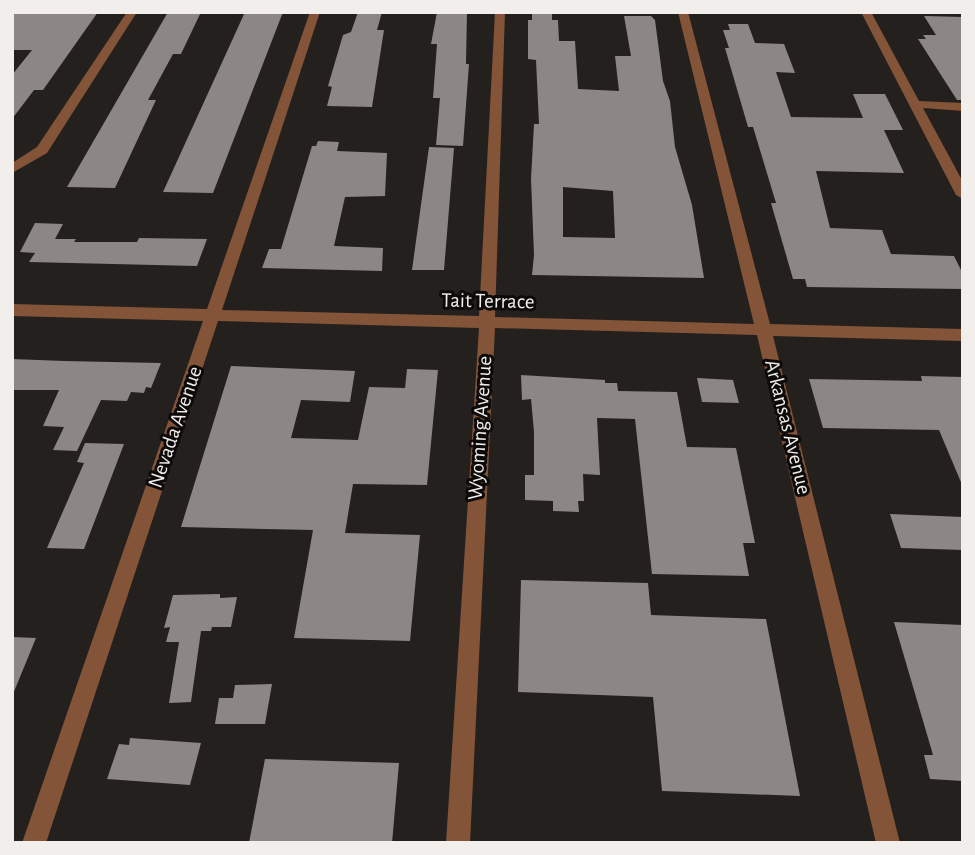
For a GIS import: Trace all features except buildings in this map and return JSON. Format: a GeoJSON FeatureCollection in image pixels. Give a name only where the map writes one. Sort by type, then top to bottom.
{"type":"FeatureCollection","features":[{"type":"Feature","properties":{"kind":"street"},"geometry":{"type":"LineString","coordinates":[[12,169],[42,150],[132,12]]}},
{"type":"Feature","properties":{"kind":"street","name":"Nevada Avenue"},"geometry":{"type":"LineString","coordinates":[[34,843],[315,12]]}},
{"type":"Feature","properties":{"kind":"street","name":"Wyoming Avenue"},"geometry":{"type":"LineString","coordinates":[[458,843],[500,12]]}},
{"type":"Feature","properties":{"kind":"street","name":"Arkansas Avenue"},"geometry":{"type":"LineString","coordinates":[[683,12],[888,843]]}},
{"type":"Feature","properties":{"kind":"street"},"geometry":{"type":"LineString","coordinates":[[866,12],[963,195]]}},
{"type":"Feature","properties":{"kind":"street"},"geometry":{"type":"LineString","coordinates":[[914,104],[963,107]]}},
{"type":"Feature","properties":{"kind":"street","name":"Tait Terrace"},"geometry":{"type":"LineString","coordinates":[[12,310],[963,335]]}}]}
